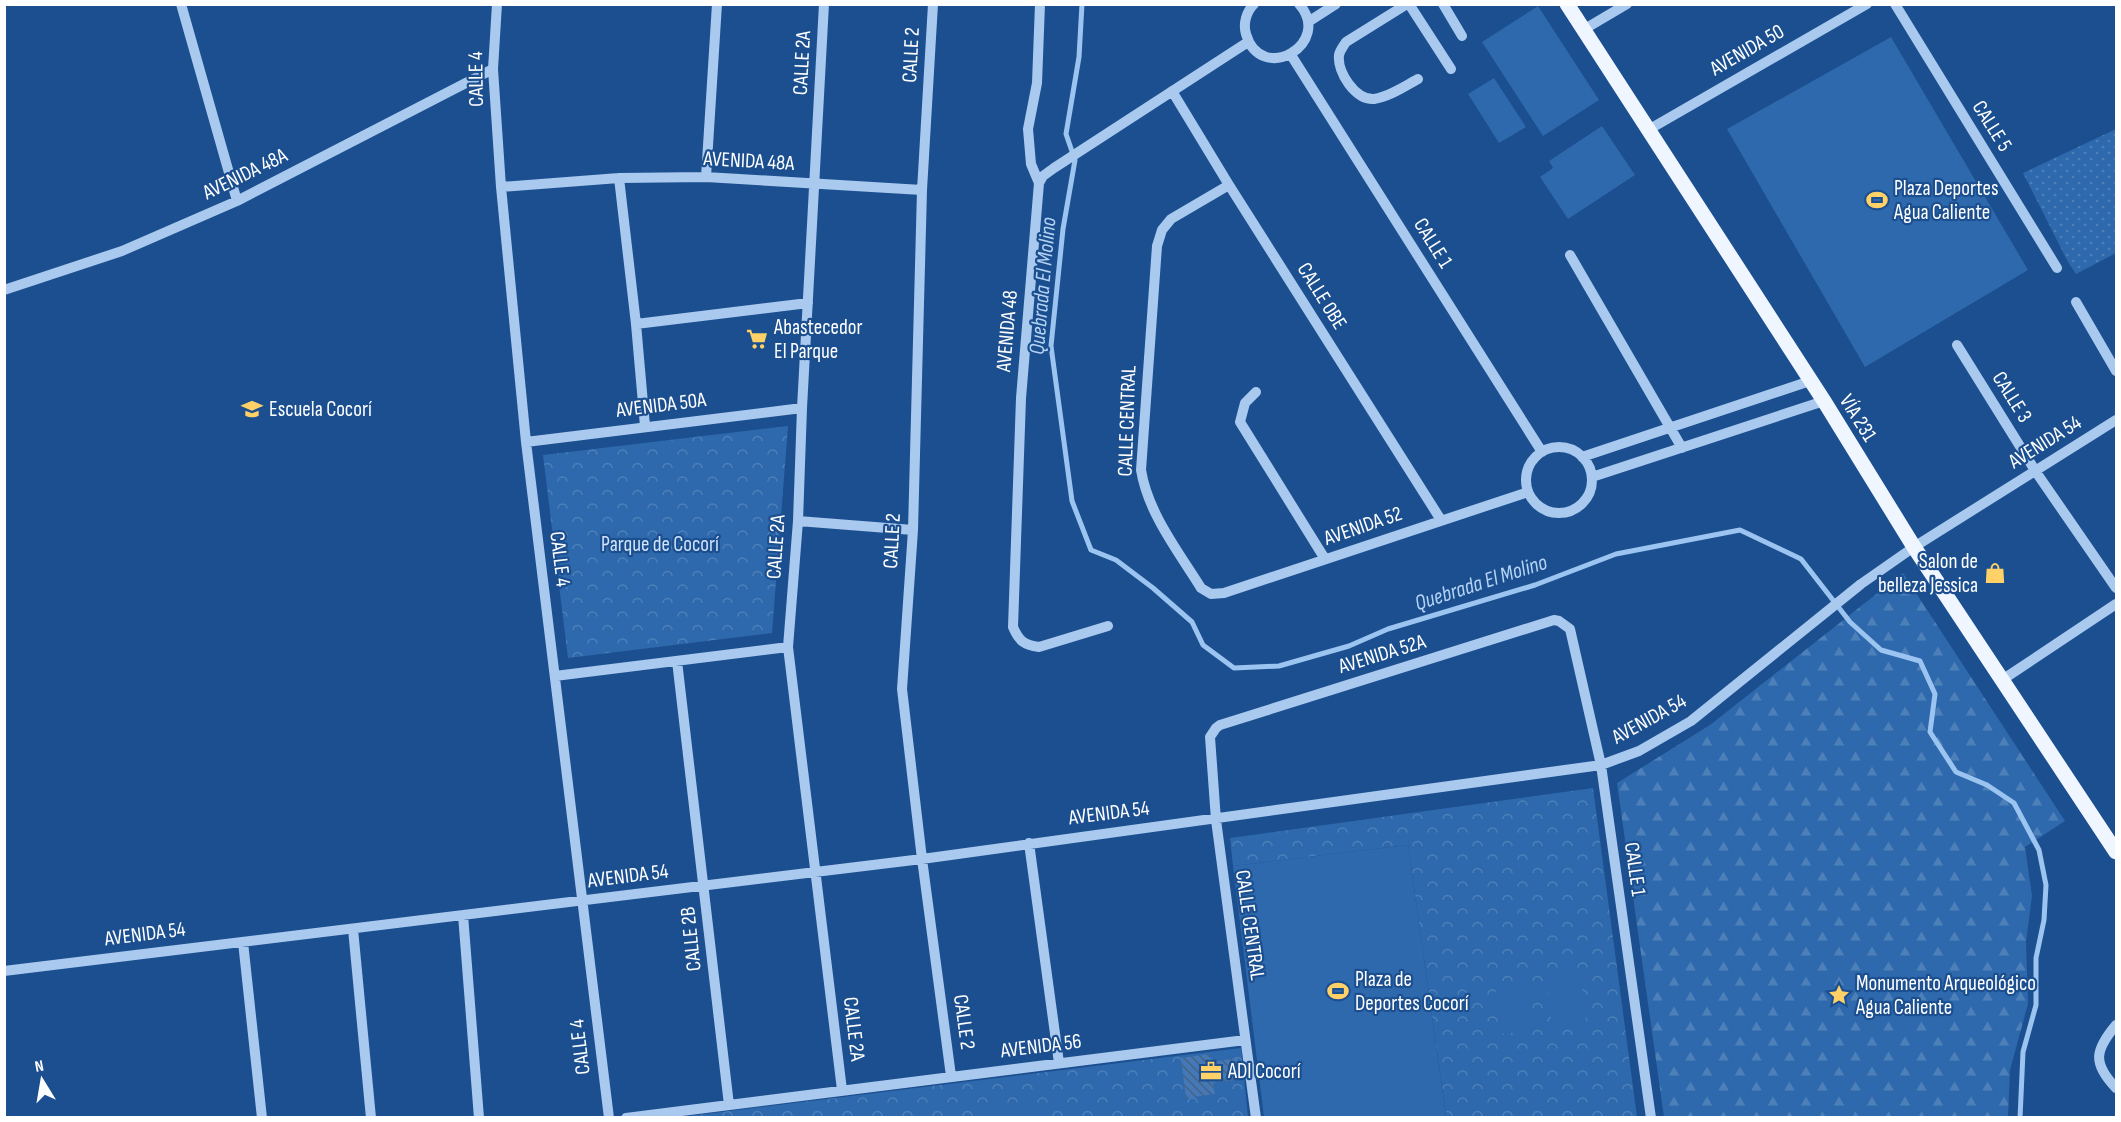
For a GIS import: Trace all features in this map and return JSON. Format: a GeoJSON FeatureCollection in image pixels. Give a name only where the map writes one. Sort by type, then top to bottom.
{"type":"FeatureCollection","features":[{"type":"Feature","properties":{"kind":"main road","name":"VÍA 231"},"geometry":{"type":"LineString","coordinates":[[1567,4],[1824,401],[1914,548],[2116,852]]}},
{"type":"Feature","properties":{"kind":"street"},"geometry":{"type":"LineString","coordinates":[[182,4],[237,201]]}},
{"type":"Feature","properties":{"kind":"street","name":"CALLE 4"},"geometry":{"type":"LineString","coordinates":[[497,4],[493,69],[501,187],[526,442],[609,1118]]}},
{"type":"Feature","properties":{"kind":"street"},"geometry":{"type":"LineString","coordinates":[[706,177],[717,4]]}},
{"type":"Feature","properties":{"kind":"street","name":"CALLE 2A"},"geometry":{"type":"LineString","coordinates":[[824,4],[798,521],[788,647],[842,1090]]}},
{"type":"Feature","properties":{"kind":"street","name":"CALLE 2"},"geometry":{"type":"LineString","coordinates":[[933,4],[922,190],[913,530],[902,689],[951,1076]]}},
{"type":"Feature","properties":{"kind":"street"},"geometry":{"type":"LineString","coordinates":[[1039,183],[1032,164],[1028,129],[1037,83],[1040,4]]}},
{"type":"Feature","properties":{"kind":"street"},"geometry":{"type":"LineString","coordinates":[[1254,4],[1245,18],[1244,30],[1254,50],[1272,58],[1291,55],[1305,41],[1308,22],[1299,4]]}},
{"type":"Feature","properties":{"kind":"street"},"geometry":{"type":"LineString","coordinates":[[1308,22],[1336,4]]}},
{"type":"Feature","properties":{"kind":"street"},"geometry":{"type":"LineString","coordinates":[[1418,79],[1375,99],[1363,98],[1353,91],[1339,64],[1339,52],[1346,42],[1408,4],[1451,69]]}},
{"type":"Feature","properties":{"kind":"street"},"geometry":{"type":"LineString","coordinates":[[1443,4],[1462,36]]}},
{"type":"Feature","properties":{"kind":"street"},"geometry":{"type":"LineString","coordinates":[[1583,30],[1627,4]]}},
{"type":"Feature","properties":{"kind":"street","name":"AVENIDA 50"},"geometry":{"type":"LineString","coordinates":[[1648,130],[1867,4]]}},
{"type":"Feature","properties":{"kind":"street","name":"CALLE 5"},"geometry":{"type":"LineString","coordinates":[[1894,4],[2057,268]]}},
{"type":"Feature","properties":{"kind":"street"},"geometry":{"type":"LineString","coordinates":[[1039,183],[1043,176],[1054,168],[1248,42]]}},
{"type":"Feature","properties":{"kind":"street","name":"CALLE 1"},"geometry":{"type":"LineString","coordinates":[[1291,55],[1542,452]]}},
{"type":"Feature","properties":{"kind":"street","name":"AVENIDA 48A"},"geometry":{"type":"LineString","coordinates":[[4,290],[122,251],[237,201],[493,69]]}},
{"type":"Feature","properties":{"kind":"street","name":"CALLE 0BE"},"geometry":{"type":"LineString","coordinates":[[1172,91],[1441,520]]}},
{"type":"Feature","properties":{"kind":"street","name":"AVENIDA 48A"},"geometry":{"type":"LineString","coordinates":[[501,187],[619,178],[706,177],[922,190]]}},
{"type":"Feature","properties":{"kind":"street"},"geometry":{"type":"LineString","coordinates":[[619,178],[645,426]]}},
{"type":"Feature","properties":{"kind":"street","name":"AVENIDA 48"},"geometry":{"type":"LineString","coordinates":[[1039,183],[1021,398],[1013,627],[1018,640],[1039,647],[1108,626]]}},
{"type":"Feature","properties":{"kind":"street","name":"CALLE CENTRAL"},"geometry":{"type":"LineString","coordinates":[[1211,594],[1201,588],[1150,505],[1141,470],[1156,246],[1162,230],[1171,219],[1229,185]]}},
{"type":"Feature","properties":{"kind":"street"},"geometry":{"type":"LineString","coordinates":[[1570,255],[1682,448]]}},
{"type":"Feature","properties":{"kind":"street"},"geometry":{"type":"LineString","coordinates":[[2076,302],[2116,371]]}},
{"type":"Feature","properties":{"kind":"street"},"geometry":{"type":"LineString","coordinates":[[636,324],[808,303]]}},
{"type":"Feature","properties":{"kind":"street","name":"CALLE 3"},"geometry":{"type":"LineString","coordinates":[[1957,345],[2036,472],[2116,588]]}},
{"type":"Feature","properties":{"kind":"street"},"geometry":{"type":"LineString","coordinates":[[1582,457],[1810,381]]}},
{"type":"Feature","properties":{"kind":"street"},"geometry":{"type":"LineString","coordinates":[[1256,392],[1245,403],[1240,422],[1324,559]]}},
{"type":"Feature","properties":{"kind":"street"},"geometry":{"type":"LineString","coordinates":[[1592,477],[1824,401]]}},
{"type":"Feature","properties":{"kind":"street","name":"AVENIDA 50A"},"geometry":{"type":"LineString","coordinates":[[526,442],[802,408]]}},
{"type":"Feature","properties":{"kind":"street","name":"AVENIDA 54"},"geometry":{"type":"LineString","coordinates":[[4,971],[814,872],[1216,820],[1601,765],[1639,751],[1691,721],[1861,584],[2116,420]]}},
{"type":"Feature","properties":{"kind":"street"},"geometry":{"type":"LineString","coordinates":[[1550,448],[1567,448],[1582,457],[1589,466],[1592,477],[1586,499],[1577,507],[1566,512],[1544,509],[1534,502],[1528,492],[1526,477],[1531,462],[1550,448]]}},
{"type":"Feature","properties":{"kind":"street","name":"AVENIDA 52"},"geometry":{"type":"LineString","coordinates":[[1211,594],[1224,593],[1528,492]]}},
{"type":"Feature","properties":{"kind":"street"},"geometry":{"type":"LineString","coordinates":[[798,521],[913,530]]}},
{"type":"Feature","properties":{"kind":"street"},"geometry":{"type":"LineString","coordinates":[[2002,680],[2116,604]]}},
{"type":"Feature","properties":{"kind":"street","name":"AVENIDA 52A"},"geometry":{"type":"LineString","coordinates":[[1210,737],[1220,725],[1554,621],[1559,621],[1570,629]]}},
{"type":"Feature","properties":{"kind":"street","name":"CALLE 1"},"geometry":{"type":"LineString","coordinates":[[1570,629],[1601,765],[1651,1118]]}},
{"type":"Feature","properties":{"kind":"street"},"geometry":{"type":"LineString","coordinates":[[555,676],[788,647]]}},
{"type":"Feature","properties":{"kind":"street","name":"CALLE 2B"},"geometry":{"type":"LineString","coordinates":[[677,661],[729,1105]]}},
{"type":"Feature","properties":{"kind":"street","name":"CALLE CENTRAL"},"geometry":{"type":"LineString","coordinates":[[1210,737],[1216,820],[1256,1118]]}},
{"type":"Feature","properties":{"kind":"street"},"geometry":{"type":"LineString","coordinates":[[1029,843],[1059,1063]]}},
{"type":"Feature","properties":{"kind":"street"},"geometry":{"type":"LineString","coordinates":[[463,915],[478,1118]]}},
{"type":"Feature","properties":{"kind":"street"},"geometry":{"type":"LineString","coordinates":[[353,929],[371,1118]]}},
{"type":"Feature","properties":{"kind":"street"},"geometry":{"type":"LineString","coordinates":[[243,942],[262,1118]]}},
{"type":"Feature","properties":{"kind":"street"},"geometry":{"type":"LineString","coordinates":[[2116,1025],[2100,1048],[2101,1065],[2105,1076],[2116,1088]]}},
{"type":"Feature","properties":{"kind":"street","name":"AVENIDA 56"},"geometry":{"type":"LineString","coordinates":[[626,1118],[1245,1040]]}},
{"type":"Feature","properties":{"kind":"green space"},"geometry":{"type":"Polygon","coordinates":[[[1538,6],[1599,100],[1543,136],[1482,42],[1538,6]]]}},
{"type":"Feature","properties":{"kind":"green space","name":"Plaza Deportes Agua Caliente"},"geometry":{"type":"Polygon","coordinates":[[[1891,37],[2028,270],[1865,367],[1727,129],[1891,37]]]}},
{"type":"Feature","properties":{"kind":"green space"},"geometry":{"type":"Polygon","coordinates":[[[1494,78],[1526,127],[1499,143],[1468,94],[1494,78]]]}},
{"type":"Feature","properties":{"kind":"green space"},"geometry":{"type":"Polygon","coordinates":[[[1602,126],[1635,175],[1568,219],[1540,177],[1553,168],[1549,161],[1602,126]]]}},
{"type":"Feature","properties":{"kind":"green space"},"geometry":{"type":"Polygon","coordinates":[[[2116,129],[2116,253],[2076,274],[2023,173],[2116,129]]]}},
{"type":"Feature","properties":{"kind":"green space","name":"Parque de Cocorí"},"geometry":{"type":"Polygon","coordinates":[[[788,426],[772,633],[568,658],[543,455],[788,426]]]}},
{"type":"Feature","properties":{"kind":"green space"},"geometry":{"type":"Polygon","coordinates":[[[1903,573],[2065,821],[2025,847],[2032,896],[2026,942],[2028,1004],[2010,1070],[2008,1117],[1664,1117],[1617,783],[1710,725],[1903,573]]]}},
{"type":"Feature","properties":{"kind":"green space"},"geometry":{"type":"Polygon","coordinates":[[[1593,788],[1637,1117],[1433,1117],[1446,1115],[1408,845],[1233,866],[1230,838],[1593,788]]]}},
{"type":"Feature","properties":{"kind":"green space","name":"Plaza de Deportes Cocorí"},"geometry":{"type":"Polygon","coordinates":[[[1408,845],[1446,1116],[1433,1118],[1264,1117],[1233,866],[1408,845]]]}},
{"type":"Feature","properties":{"kind":"green space"},"geometry":{"type":"Polygon","coordinates":[[[1580,972],[1586,1023],[1552,1027],[1546,976],[1580,972]]]}},
{"type":"Feature","properties":{"kind":"green space"},"geometry":{"type":"Polygon","coordinates":[[[1529,979],[1535,1030],[1501,1034],[1495,983],[1529,979]]]}},
{"type":"Feature","properties":{"kind":"green space"},"geometry":{"type":"Polygon","coordinates":[[[1241,1048],[1248,1117],[673,1118],[1241,1048]]]}},
{"type":"Feature","properties":{"kind":"green space"},"geometry":{"type":"Polygon","coordinates":[[[1034,1102],[1036,1117],[991,1117],[990,1107],[1034,1102]]]}},
{"type":"Feature","properties":{"kind":"building","name":"ADI Cocorí"},"geometry":{"type":"Polygon","coordinates":[[[1209,1054],[1211,1062],[1238,1058],[1241,1079],[1213,1083],[1215,1094],[1186,1098],[1181,1058],[1209,1054]]]}},
{"type":"Feature","properties":{"kind":"waterway","name":"Quebrada El Molino"},"geometry":{"type":"LineString","coordinates":[[1082,4],[1079,57],[1066,134],[1075,160],[1063,229],[1051,346],[1072,501],[1091,550],[1116,560],[1153,588],[1192,622],[1203,645],[1234,668],[1279,666],[1349,646],[1388,629],[1535,585],[1616,554],[1740,530],[1801,559],[1850,622],[1881,650],[1920,661],[1935,694],[1930,732],[1956,772],[1987,785],[2014,803],[2039,850],[2046,885],[2044,920],[2036,958],[2036,1005],[2023,1052],[2020,1118]]}},
{"type":"Feature","properties":{"kind":"place","name":"Plaza Deportes Agua Caliente"},"geometry":{"type":"Point","coordinates":[1877,200]}},
{"type":"Feature","properties":{"kind":"place","name":"Abastecedor El Parque"},"geometry":{"type":"Point","coordinates":[757,339]}},
{"type":"Feature","properties":{"kind":"place","name":"Escuela Cocorí"},"geometry":{"type":"Point","coordinates":[252,409]}},
{"type":"Feature","properties":{"kind":"place","name":"Salon de belleza Jessica"},"geometry":{"type":"Point","coordinates":[1995,573]}},
{"type":"Feature","properties":{"kind":"place","name":"Plaza de Deportes Cocorí"},"geometry":{"type":"Point","coordinates":[1338,991]}},
{"type":"Feature","properties":{"kind":"place","name":"Monumento Arqueológico Agua Caliente"},"geometry":{"type":"Point","coordinates":[1839,995]}},
{"type":"Feature","properties":{"kind":"place","name":"ADI Cocorí"},"geometry":{"type":"Point","coordinates":[1211,1071]}}]}
